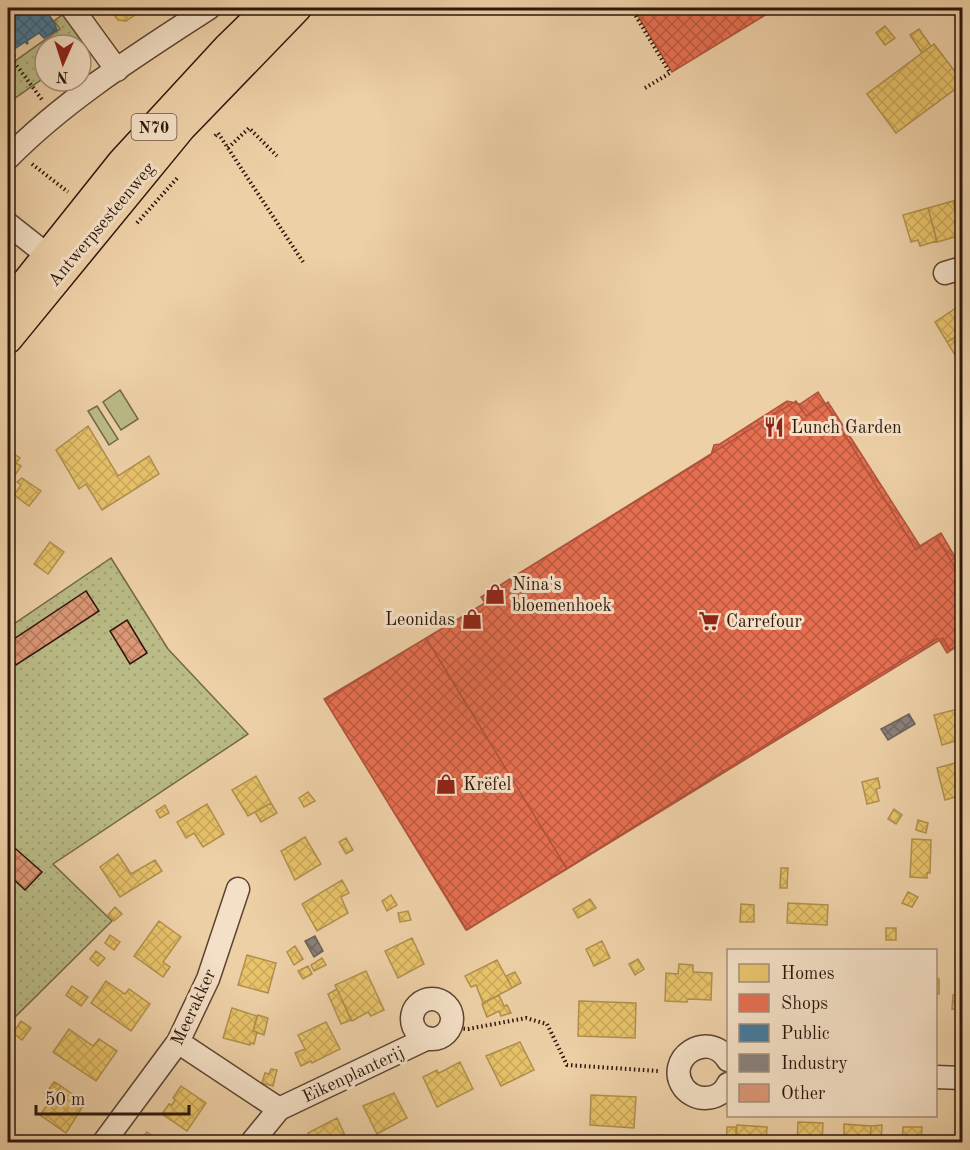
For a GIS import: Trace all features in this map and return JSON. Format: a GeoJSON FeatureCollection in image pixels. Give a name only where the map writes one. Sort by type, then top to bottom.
{"type":"FeatureCollection","features":[{"type":"Feature","properties":{"kind":"main road","name":"Antwerpsesteenweg"},"geometry":{"type":"LineString","coordinates":[[8,339],[122,162],[228,46],[268,8]]}},
{"type":"Feature","properties":{"kind":"main road","name":"Antwerpsesteenweg"},"geometry":{"type":"LineString","coordinates":[[8,304],[56,262],[297,8]]}},
{"type":"Feature","properties":{"kind":"street"},"geometry":{"type":"LineString","coordinates":[[72,8],[117,70]]}},
{"type":"Feature","properties":{"kind":"street"},"geometry":{"type":"LineString","coordinates":[[11,155],[54,116],[209,8]]}},
{"type":"Feature","properties":{"kind":"street"},"geometry":{"type":"LineString","coordinates":[[8,224],[56,262]]}},
{"type":"Feature","properties":{"kind":"street","name":"Meerakker"},"geometry":{"type":"LineString","coordinates":[[104,1143],[178,1042],[208,979],[238,889]]}},
{"type":"Feature","properties":{"kind":"street","name":"Eikenplanterij"},"geometry":{"type":"LineString","coordinates":[[252,1143],[279,1109],[428,1038],[441,1037],[450,1028],[452,1015],[445,1003],[439,1000],[426,1000],[416,1008],[412,1020],[417,1032],[428,1038]]}},
{"type":"Feature","properties":{"kind":"street","name":"Eikenplanterij"},"geometry":{"type":"LineString","coordinates":[[178,1042],[279,1109]]}},
{"type":"Feature","properties":{"kind":"street"},"geometry":{"type":"LineString","coordinates":[[727,1057],[722,1051],[714,1047],[697,1047],[683,1058],[679,1073],[687,1091],[703,1098],[720,1094],[727,1086]]}},
{"type":"Feature","properties":{"kind":"street"},"geometry":{"type":"LineString","coordinates":[[937,1077],[963,1078]]}},
{"type":"Feature","properties":{"kind":"path"},"geometry":{"type":"LineString","coordinates":[[631,8],[670,73],[645,88]]}},
{"type":"Feature","properties":{"kind":"path"},"geometry":{"type":"LineString","coordinates":[[14,62],[54,116]]}},
{"type":"Feature","properties":{"kind":"path"},"geometry":{"type":"LineString","coordinates":[[228,148],[249,128],[277,156]]}},
{"type":"Feature","properties":{"kind":"path"},"geometry":{"type":"LineString","coordinates":[[215,136],[218,133],[303,262]]}},
{"type":"Feature","properties":{"kind":"path"},"geometry":{"type":"LineString","coordinates":[[11,155],[69,193]]}},
{"type":"Feature","properties":{"kind":"path"},"geometry":{"type":"LineString","coordinates":[[133,228],[179,176]]}},
{"type":"Feature","properties":{"kind":"path"},"geometry":{"type":"LineString","coordinates":[[450,1028],[468,1029],[526,1018],[547,1024],[567,1065],[679,1073]]}},
{"type":"Feature","properties":{"kind":"green space"},"geometry":{"type":"Polygon","coordinates":[[[65,13],[79,33],[54,33],[60,29],[54,21],[65,13]]]}},
{"type":"Feature","properties":{"kind":"green space"},"geometry":{"type":"Polygon","coordinates":[[[33,48],[33,85],[8,103],[8,66],[33,48]]]}},
{"type":"Feature","properties":{"kind":"green space"},"geometry":{"type":"Polygon","coordinates":[[[120,390],[138,419],[121,430],[103,402],[120,390]]]}},
{"type":"Feature","properties":{"kind":"green space"},"geometry":{"type":"Polygon","coordinates":[[[97,406],[118,439],[109,445],[88,411],[97,406]]]}},
{"type":"Feature","properties":{"kind":"green space"},"geometry":{"type":"Polygon","coordinates":[[[111,558],[168,649],[248,734],[53,864],[112,921],[8,1024],[8,628],[111,558]]]}},
{"type":"Feature","properties":{"kind":"building: Homes"},"geometry":{"type":"Polygon","coordinates":[[[109,8],[133,8],[138,13],[126,21],[118,20],[109,8]]]}},
{"type":"Feature","properties":{"kind":"building: Homes"},"geometry":{"type":"Polygon","coordinates":[[[853,8],[873,8],[855,15],[853,8]]]}},
{"type":"Feature","properties":{"kind":"building: Homes"},"geometry":{"type":"Polygon","coordinates":[[[885,26],[895,38],[885,45],[876,33],[885,26]]]}},
{"type":"Feature","properties":{"kind":"building: Homes"},"geometry":{"type":"Polygon","coordinates":[[[919,29],[931,46],[922,53],[910,35],[919,29]]]}},
{"type":"Feature","properties":{"kind":"building: Homes"},"geometry":{"type":"Polygon","coordinates":[[[934,44],[956,73],[962,68],[962,84],[896,133],[867,94],[934,44]]]}},
{"type":"Feature","properties":{"kind":"building: Homes"},"geometry":{"type":"Polygon","coordinates":[[[962,199],[962,234],[953,201],[962,199]]]}},
{"type":"Feature","properties":{"kind":"building: Homes"},"geometry":{"type":"Polygon","coordinates":[[[953,201],[962,235],[937,242],[928,208],[953,201]]]}},
{"type":"Feature","properties":{"kind":"building: Homes"},"geometry":{"type":"Polygon","coordinates":[[[928,208],[937,241],[920,246],[918,240],[911,242],[903,215],[928,208]]]}},
{"type":"Feature","properties":{"kind":"building: Homes"},"geometry":{"type":"Polygon","coordinates":[[[959,306],[962,312],[962,333],[947,342],[935,322],[959,306]]]}},
{"type":"Feature","properties":{"kind":"building: Homes"},"geometry":{"type":"Polygon","coordinates":[[[962,333],[962,362],[960,363],[947,342],[962,333]]]}},
{"type":"Feature","properties":{"kind":"building: Homes"},"geometry":{"type":"Polygon","coordinates":[[[88,426],[118,476],[149,456],[159,474],[102,510],[86,484],[79,489],[56,450],[88,426]]]}},
{"type":"Feature","properties":{"kind":"building: Homes"},"geometry":{"type":"Polygon","coordinates":[[[8,450],[20,458],[16,463],[21,466],[8,486],[8,450]]]}},
{"type":"Feature","properties":{"kind":"building: Homes"},"geometry":{"type":"Polygon","coordinates":[[[22,478],[41,491],[29,506],[14,495],[21,485],[17,482],[22,478]]]}},
{"type":"Feature","properties":{"kind":"building: Homes"},"geometry":{"type":"Polygon","coordinates":[[[50,542],[64,552],[48,574],[34,564],[50,542]]]}},
{"type":"Feature","properties":{"kind":"building: Homes"},"geometry":{"type":"Polygon","coordinates":[[[962,708],[962,739],[942,745],[934,715],[962,708]]]}},
{"type":"Feature","properties":{"kind":"building: Homes"},"geometry":{"type":"Polygon","coordinates":[[[962,761],[962,795],[945,800],[937,768],[962,761]]]}},
{"type":"Feature","properties":{"kind":"building: Homes"},"geometry":{"type":"Polygon","coordinates":[[[256,776],[271,803],[248,816],[232,790],[256,776]]]}},
{"type":"Feature","properties":{"kind":"building: Homes"},"geometry":{"type":"Polygon","coordinates":[[[878,778],[880,788],[876,789],[879,801],[867,804],[862,782],[878,778]]]}},
{"type":"Feature","properties":{"kind":"building: Homes"},"geometry":{"type":"Polygon","coordinates":[[[308,792],[315,801],[304,807],[299,798],[308,792]]]}},
{"type":"Feature","properties":{"kind":"building: Homes"},"geometry":{"type":"Polygon","coordinates":[[[271,803],[277,813],[261,822],[255,812],[271,803]]]}},
{"type":"Feature","properties":{"kind":"building: Homes"},"geometry":{"type":"Polygon","coordinates":[[[207,804],[224,834],[203,847],[194,833],[186,838],[177,822],[207,804]]]}},
{"type":"Feature","properties":{"kind":"building: Homes"},"geometry":{"type":"Polygon","coordinates":[[[165,805],[169,813],[160,818],[156,811],[165,805]]]}},
{"type":"Feature","properties":{"kind":"building: Homes"},"geometry":{"type":"Polygon","coordinates":[[[894,809],[902,815],[896,824],[888,819],[894,809]]]}},
{"type":"Feature","properties":{"kind":"building: Homes"},"geometry":{"type":"Polygon","coordinates":[[[918,820],[928,823],[926,833],[916,830],[918,820]]]}},
{"type":"Feature","properties":{"kind":"building: Homes"},"geometry":{"type":"Polygon","coordinates":[[[305,837],[321,864],[295,880],[281,851],[305,837]]]}},
{"type":"Feature","properties":{"kind":"building: Homes"},"geometry":{"type":"Polygon","coordinates":[[[346,838],[353,850],[346,854],[339,842],[346,838]]]}},
{"type":"Feature","properties":{"kind":"building: Homes"},"geometry":{"type":"Polygon","coordinates":[[[912,839],[931,840],[930,873],[927,873],[927,878],[910,877],[912,839]]]}},
{"type":"Feature","properties":{"kind":"building: Homes"},"geometry":{"type":"Polygon","coordinates":[[[118,854],[131,874],[155,860],[162,871],[120,897],[100,867],[118,854]]]}},
{"type":"Feature","properties":{"kind":"building: Homes"},"geometry":{"type":"Polygon","coordinates":[[[781,868],[788,868],[787,888],[780,888],[781,868]]]}},
{"type":"Feature","properties":{"kind":"building: Homes"},"geometry":{"type":"Polygon","coordinates":[[[342,880],[349,893],[341,897],[348,913],[317,931],[302,904],[342,880]]]}},
{"type":"Feature","properties":{"kind":"building: Homes"},"geometry":{"type":"Polygon","coordinates":[[[908,892],[918,897],[912,907],[902,903],[908,892]]]}},
{"type":"Feature","properties":{"kind":"building: Homes"},"geometry":{"type":"Polygon","coordinates":[[[391,895],[397,905],[387,911],[382,901],[391,895]]]}},
{"type":"Feature","properties":{"kind":"building: Homes"},"geometry":{"type":"Polygon","coordinates":[[[590,899],[596,908],[578,918],[573,909],[590,899]]]}},
{"type":"Feature","properties":{"kind":"building: Homes"},"geometry":{"type":"Polygon","coordinates":[[[788,903],[828,905],[827,925],[787,923],[788,903]]]}},
{"type":"Feature","properties":{"kind":"building: Homes"},"geometry":{"type":"Polygon","coordinates":[[[741,904],[754,905],[754,922],[740,922],[741,904]]]}},
{"type":"Feature","properties":{"kind":"building: Homes"},"geometry":{"type":"Polygon","coordinates":[[[115,907],[122,914],[114,921],[108,915],[115,907]]]}},
{"type":"Feature","properties":{"kind":"building: Homes"},"geometry":{"type":"Polygon","coordinates":[[[408,911],[411,920],[400,922],[398,913],[408,911]]]}},
{"type":"Feature","properties":{"kind":"building: Homes"},"geometry":{"type":"Polygon","coordinates":[[[159,921],[181,937],[163,962],[170,967],[163,977],[134,956],[159,921]]]}},
{"type":"Feature","properties":{"kind":"building: Homes"},"geometry":{"type":"Polygon","coordinates":[[[886,928],[896,928],[896,940],[886,940],[886,928]]]}},
{"type":"Feature","properties":{"kind":"building: Homes"},"geometry":{"type":"Polygon","coordinates":[[[110,935],[120,942],[114,950],[105,943],[110,935]]]}},
{"type":"Feature","properties":{"kind":"building: Homes"},"geometry":{"type":"Polygon","coordinates":[[[412,938],[424,964],[398,978],[385,951],[412,938]]]}},
{"type":"Feature","properties":{"kind":"building: Homes"},"geometry":{"type":"Polygon","coordinates":[[[602,941],[610,958],[594,966],[586,949],[602,941]]]}},
{"type":"Feature","properties":{"kind":"building: Homes"},"geometry":{"type":"Polygon","coordinates":[[[295,946],[303,959],[294,965],[287,952],[295,946]]]}},
{"type":"Feature","properties":{"kind":"building: Homes"},"geometry":{"type":"Polygon","coordinates":[[[96,951],[105,958],[98,966],[90,959],[96,951]]]}},
{"type":"Feature","properties":{"kind":"building: Homes"},"geometry":{"type":"Polygon","coordinates":[[[247,955],[276,963],[268,993],[238,985],[247,955]]]}},
{"type":"Feature","properties":{"kind":"building: Homes"},"geometry":{"type":"Polygon","coordinates":[[[322,958],[326,965],[314,971],[311,965],[322,958]]]}},
{"type":"Feature","properties":{"kind":"building: Homes"},"geometry":{"type":"Polygon","coordinates":[[[638,959],[644,969],[635,975],[629,964],[638,959]]]}},
{"type":"Feature","properties":{"kind":"building: Homes"},"geometry":{"type":"Polygon","coordinates":[[[497,960],[512,988],[483,1003],[476,985],[471,987],[465,976],[497,960]]]}},
{"type":"Feature","properties":{"kind":"building: Homes"},"geometry":{"type":"Polygon","coordinates":[[[679,964],[693,965],[693,972],[712,973],[711,1000],[665,1001],[666,973],[678,974],[679,964]]]}},
{"type":"Feature","properties":{"kind":"building: Homes"},"geometry":{"type":"Polygon","coordinates":[[[308,966],[312,974],[303,979],[298,971],[308,966]]]}},
{"type":"Feature","properties":{"kind":"building: Homes"},"geometry":{"type":"Polygon","coordinates":[[[366,971],[384,1010],[371,1016],[368,1012],[352,1021],[335,985],[366,971]]]}},
{"type":"Feature","properties":{"kind":"building: Homes"},"geometry":{"type":"Polygon","coordinates":[[[515,972],[521,983],[512,988],[506,976],[515,972]]]}},
{"type":"Feature","properties":{"kind":"building: Homes"},"geometry":{"type":"Polygon","coordinates":[[[937,978],[939,979],[939,994],[937,994],[937,978]]]}},
{"type":"Feature","properties":{"kind":"building: Homes"},"geometry":{"type":"Polygon","coordinates":[[[106,981],[125,994],[129,989],[150,1004],[131,1031],[91,1003],[106,981]]]}},
{"type":"Feature","properties":{"kind":"building: Homes"},"geometry":{"type":"Polygon","coordinates":[[[72,986],[88,997],[81,1006],[66,995],[72,986]]]}},
{"type":"Feature","properties":{"kind":"building: Homes"},"geometry":{"type":"Polygon","coordinates":[[[337,989],[351,1020],[341,1024],[328,994],[337,989]]]}},
{"type":"Feature","properties":{"kind":"building: Homes"},"geometry":{"type":"Polygon","coordinates":[[[499,995],[504,1006],[507,1005],[511,1013],[501,1016],[499,1011],[487,1017],[482,1004],[499,995]]]}},
{"type":"Feature","properties":{"kind":"building: Homes"},"geometry":{"type":"Polygon","coordinates":[[[953,995],[962,995],[962,1010],[952,1009],[953,995]]]}},
{"type":"Feature","properties":{"kind":"building: Homes"},"geometry":{"type":"Polygon","coordinates":[[[579,1001],[636,1003],[635,1038],[578,1036],[579,1001]]]}},
{"type":"Feature","properties":{"kind":"building: Homes"},"geometry":{"type":"Polygon","coordinates":[[[232,1008],[257,1016],[253,1031],[257,1032],[254,1044],[223,1038],[232,1008]]]}},
{"type":"Feature","properties":{"kind":"building: Homes"},"geometry":{"type":"Polygon","coordinates":[[[258,1015],[268,1018],[264,1035],[253,1031],[258,1015]]]}},
{"type":"Feature","properties":{"kind":"building: Homes"},"geometry":{"type":"Polygon","coordinates":[[[21,1021],[31,1028],[22,1040],[13,1033],[21,1021]]]}},
{"type":"Feature","properties":{"kind":"building: Homes"},"geometry":{"type":"Polygon","coordinates":[[[326,1022],[340,1049],[301,1066],[295,1053],[305,1049],[298,1035],[326,1022]]]}},
{"type":"Feature","properties":{"kind":"building: Homes"},"geometry":{"type":"Polygon","coordinates":[[[69,1029],[93,1046],[99,1039],[117,1051],[96,1081],[53,1052],[69,1029]]]}},
{"type":"Feature","properties":{"kind":"building: Homes"},"geometry":{"type":"Polygon","coordinates":[[[520,1042],[534,1070],[501,1086],[486,1056],[520,1042]]]}},
{"type":"Feature","properties":{"kind":"building: Homes"},"geometry":{"type":"Polygon","coordinates":[[[460,1062],[473,1089],[437,1107],[423,1077],[437,1070],[438,1073],[441,1072],[460,1062]]]}},
{"type":"Feature","properties":{"kind":"building: Homes"},"geometry":{"type":"Polygon","coordinates":[[[271,1069],[277,1070],[273,1086],[262,1083],[265,1073],[269,1074],[271,1069]]]}},
{"type":"Feature","properties":{"kind":"building: Homes"},"geometry":{"type":"Polygon","coordinates":[[[54,1082],[61,1086],[52,1099],[45,1094],[54,1082]]]}},
{"type":"Feature","properties":{"kind":"building: Homes"},"geometry":{"type":"Polygon","coordinates":[[[61,1086],[85,1103],[66,1133],[40,1115],[61,1086]]]}},
{"type":"Feature","properties":{"kind":"building: Homes"},"geometry":{"type":"Polygon","coordinates":[[[181,1086],[206,1103],[187,1131],[162,1114],[169,1104],[172,1105],[175,1100],[173,1098],[181,1086]]]}},
{"type":"Feature","properties":{"kind":"building: Homes"},"geometry":{"type":"Polygon","coordinates":[[[394,1093],[407,1118],[377,1134],[363,1106],[394,1093]]]}},
{"type":"Feature","properties":{"kind":"building: Homes"},"geometry":{"type":"Polygon","coordinates":[[[591,1095],[636,1097],[634,1128],[590,1125],[591,1095]]]}},
{"type":"Feature","properties":{"kind":"building: Homes"},"geometry":{"type":"Polygon","coordinates":[[[337,1118],[348,1142],[313,1142],[308,1133],[337,1118]]]}},
{"type":"Feature","properties":{"kind":"building: Homes"},"geometry":{"type":"Polygon","coordinates":[[[798,1122],[823,1123],[822,1142],[797,1142],[798,1122]]]}},
{"type":"Feature","properties":{"kind":"building: Homes"},"geometry":{"type":"Polygon","coordinates":[[[844,1124],[871,1126],[870,1142],[844,1142],[844,1124]]]}},
{"type":"Feature","properties":{"kind":"building: Homes"},"geometry":{"type":"Polygon","coordinates":[[[737,1125],[767,1127],[766,1142],[736,1142],[737,1125]]]}},
{"type":"Feature","properties":{"kind":"building: Homes"},"geometry":{"type":"Polygon","coordinates":[[[882,1125],[881,1142],[870,1142],[871,1126],[882,1125]]]}},
{"type":"Feature","properties":{"kind":"building: Homes"},"geometry":{"type":"Polygon","coordinates":[[[727,1127],[736,1127],[736,1142],[726,1142],[727,1127]]]}},
{"type":"Feature","properties":{"kind":"building: Homes"},"geometry":{"type":"Polygon","coordinates":[[[903,1127],[922,1127],[921,1142],[902,1142],[903,1127]]]}},
{"type":"Feature","properties":{"kind":"building: Homes"},"geometry":{"type":"Polygon","coordinates":[[[147,1132],[161,1142],[139,1142],[147,1132]]]}},
{"type":"Feature","properties":{"kind":"building: Homes"},"geometry":{"type":"Polygon","coordinates":[[[8,1134],[20,1142],[8,1142],[8,1134]]]}},
{"type":"Feature","properties":{"kind":"building: Homes"},"geometry":{"type":"Polygon","coordinates":[[[657,1135],[711,1139],[711,1142],[657,1142],[657,1135]]]}},
{"type":"Feature","properties":{"kind":"building: Shops"},"geometry":{"type":"Polygon","coordinates":[[[633,8],[777,8],[672,72],[633,8]]]}},
{"type":"Feature","properties":{"kind":"building: Shops","name":"Carrefour"},"geometry":{"type":"Polygon","coordinates":[[[818,392],[916,550],[936,536],[962,579],[962,643],[947,653],[938,638],[467,930],[324,699],[485,603],[481,597],[711,455],[714,445],[720,444],[787,401],[800,404],[818,392]]]}},
{"type":"Feature","properties":{"kind":"building: Shops","name":"Carrefour"},"geometry":{"type":"Polygon","coordinates":[[[796,401],[806,416],[828,402],[920,546],[941,533],[962,569],[962,642],[950,650],[943,638],[567,869],[426,638],[485,603],[481,597],[796,401]]]}},
{"type":"Feature","properties":{"kind":"building: Shops","name":"Krëfel"},"geometry":{"type":"Polygon","coordinates":[[[426,638],[567,869],[466,930],[325,700],[426,638]]]}},
{"type":"Feature","properties":{"kind":"building: Public"},"geometry":{"type":"Polygon","coordinates":[[[8,8],[44,8],[57,30],[52,33],[33,33],[33,37],[27,41],[27,44],[25,42],[13,50],[15,56],[8,61],[8,8]]]}},
{"type":"Feature","properties":{"kind":"building: Industry"},"geometry":{"type":"Polygon","coordinates":[[[909,714],[915,724],[888,740],[881,729],[909,714]]]}},
{"type":"Feature","properties":{"kind":"building: Industry"},"geometry":{"type":"Polygon","coordinates":[[[315,936],[323,951],[314,957],[305,941],[315,936]]]}},
{"type":"Feature","properties":{"kind":"building: Other"},"geometry":{"type":"Polygon","coordinates":[[[86,591],[99,611],[16,665],[8,653],[8,643],[86,591]]]}},
{"type":"Feature","properties":{"kind":"building: Other"},"geometry":{"type":"Polygon","coordinates":[[[127,620],[147,653],[130,664],[110,631],[127,620]]]}},
{"type":"Feature","properties":{"kind":"building: Other"},"geometry":{"type":"Polygon","coordinates":[[[8,842],[42,872],[25,890],[8,874],[8,842]]]}},
{"type":"Feature","properties":{"kind":"place","name":"Lunch Garden"},"geometry":{"type":"Point","coordinates":[774,427]}},
{"type":"Feature","properties":{"kind":"place","name":"Nina's bloemenhoek"},"geometry":{"type":"Point","coordinates":[495,594]}},
{"type":"Feature","properties":{"kind":"place","name":"Leonidas"},"geometry":{"type":"Point","coordinates":[472,619]}},
{"type":"Feature","properties":{"kind":"place","name":"Carrefour"},"geometry":{"type":"Point","coordinates":[709,621]}},
{"type":"Feature","properties":{"kind":"place","name":"Krëfel"},"geometry":{"type":"Point","coordinates":[446,784]}}]}
